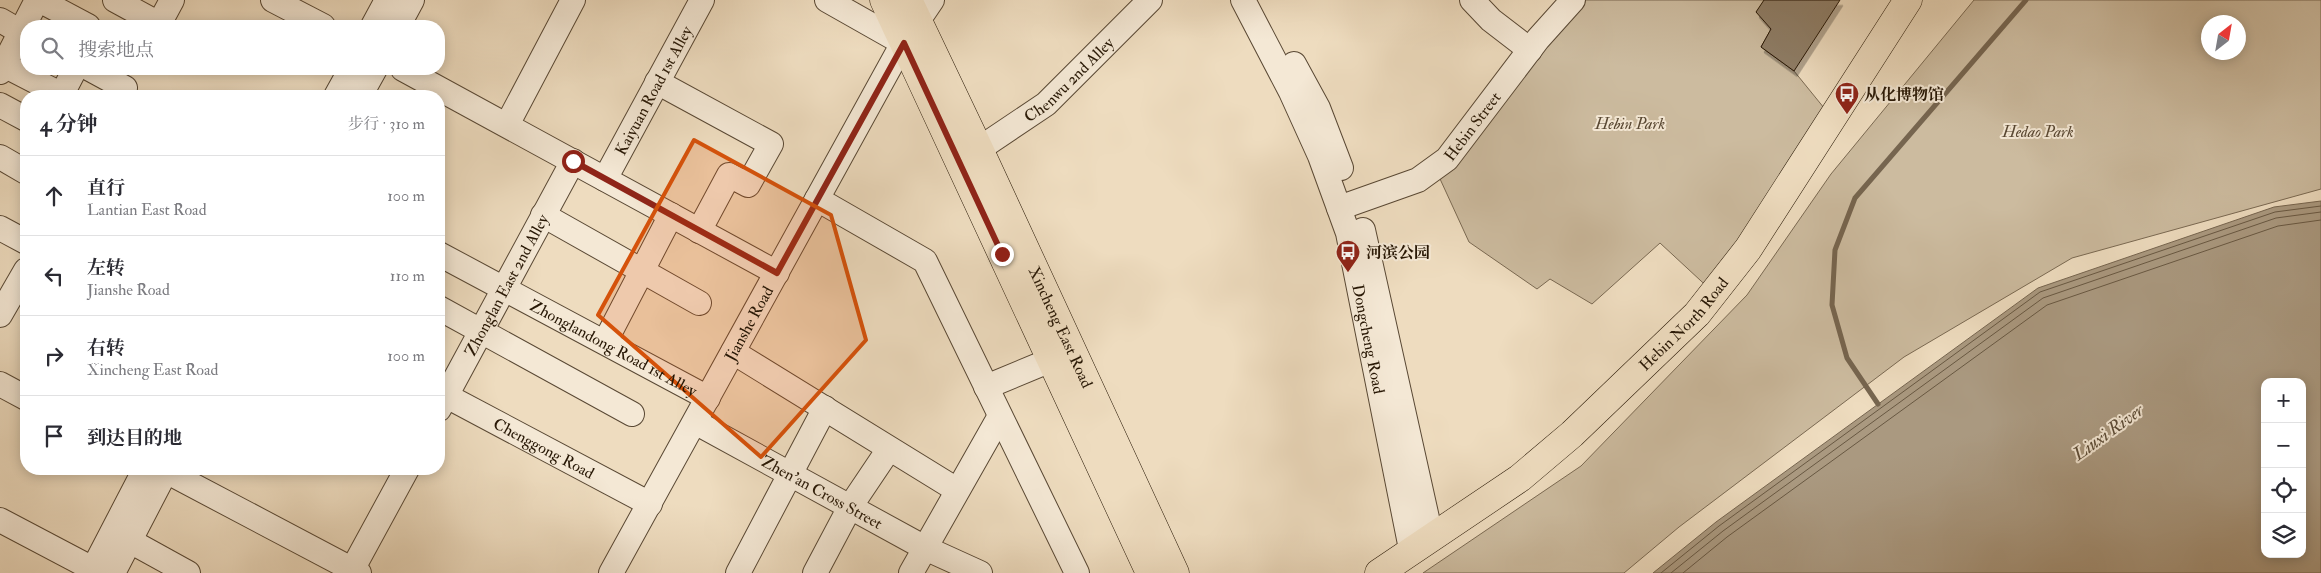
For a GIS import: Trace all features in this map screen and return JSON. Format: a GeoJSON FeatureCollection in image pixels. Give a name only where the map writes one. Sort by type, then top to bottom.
{"type":"FeatureCollection","features":[{"type":"Feature","properties":{"kind":"main road","name":"Xincheng East Road"},"geometry":{"type":"LineString","coordinates":[[884,0],[915,16],[979,149],[1175,573]]}},
{"type":"Feature","properties":{"kind":"main road","name":"Hebin North Road"},"geometry":{"type":"LineString","coordinates":[[1379,573],[1421,542],[1520,478],[1572,434],[1697,314],[1748,249],[1908,0]]}},
{"type":"Feature","properties":{"kind":"main road","name":"Xincheng East Road"},"geometry":{"type":"LineString","coordinates":[[915,16],[1051,360],[1150,573]]}},
{"type":"Feature","properties":{"kind":"street"},"geometry":{"type":"LineString","coordinates":[[29,20],[38,0],[76,20]]}},
{"type":"Feature","properties":{"kind":"street"},"geometry":{"type":"LineString","coordinates":[[100,20],[110,0]]}},
{"type":"Feature","properties":{"kind":"street"},"geometry":{"type":"LineString","coordinates":[[115,0],[149,20]]}},
{"type":"Feature","properties":{"kind":"street"},"geometry":{"type":"LineString","coordinates":[[161,20],[172,0]]}},
{"type":"Feature","properties":{"kind":"street"},"geometry":{"type":"LineString","coordinates":[[273,0],[311,20]]}},
{"type":"Feature","properties":{"kind":"street"},"geometry":{"type":"LineString","coordinates":[[377,20],[387,0]]}},
{"type":"Feature","properties":{"kind":"street"},"geometry":{"type":"LineString","coordinates":[[401,20],[412,0]]}},
{"type":"Feature","properties":{"kind":"street"},"geometry":{"type":"LineString","coordinates":[[507,125],[573,0]]}},
{"type":"Feature","properties":{"kind":"street","name":"Kaiyuan Road 1st Alley"},"geometry":{"type":"LineString","coordinates":[[605,179],[702,0]]}},
{"type":"Feature","properties":{"kind":"street"},"geometry":{"type":"LineString","coordinates":[[827,0],[915,16]]}},
{"type":"Feature","properties":{"kind":"street","name":"Chenwu 2nd Alley"},"geometry":{"type":"LineString","coordinates":[[979,149],[1046,104],[1150,0]]}},
{"type":"Feature","properties":{"kind":"street","name":"Dongcheng Road"},"geometry":{"type":"LineString","coordinates":[[1243,0],[1291,92],[1320,156],[1365,236],[1421,542]]}},
{"type":"Feature","properties":{"kind":"street","name":"Dongcheng Road"},"geometry":{"type":"LineString","coordinates":[[1260,0],[1318,108],[1346,205]]}},
{"type":"Feature","properties":{"kind":"street"},"geometry":{"type":"LineString","coordinates":[[1472,0],[1491,20],[1530,50]]}},
{"type":"Feature","properties":{"kind":"street","name":"Hebin Street"},"geometry":{"type":"LineString","coordinates":[[1346,205],[1392,191],[1418,180],[1447,159],[1530,50],[1573,0]]}},
{"type":"Feature","properties":{"kind":"street","name":"Jianshe Road"},"geometry":{"type":"LineString","coordinates":[[611,573],[817,200],[915,16]]}},
{"type":"Feature","properties":{"kind":"street"},"geometry":{"type":"LineString","coordinates":[[0,20],[20,31]]}},
{"type":"Feature","properties":{"kind":"street"},"geometry":{"type":"LineString","coordinates":[[20,38],[1,67],[49,90]]}},
{"type":"Feature","properties":{"kind":"street"},"geometry":{"type":"LineString","coordinates":[[65,90],[72,75]]}},
{"type":"Feature","properties":{"kind":"street"},"geometry":{"type":"LineString","coordinates":[[105,75],[127,84]]}},
{"type":"Feature","properties":{"kind":"street"},"geometry":{"type":"LineString","coordinates":[[339,90],[348,75]]}},
{"type":"Feature","properties":{"kind":"street"},"geometry":{"type":"LineString","coordinates":[[363,90],[372,75]]}},
{"type":"Feature","properties":{"kind":"street"},"geometry":{"type":"LineString","coordinates":[[414,75],[442,90]]}},
{"type":"Feature","properties":{"kind":"street"},"geometry":{"type":"LineString","coordinates":[[657,82],[771,144],[748,184],[729,175],[699,231]]}},
{"type":"Feature","properties":{"kind":"street"},"geometry":{"type":"LineString","coordinates":[[445,92],[777,273]]}},
{"type":"Feature","properties":{"kind":"street"},"geometry":{"type":"LineString","coordinates":[[0,105],[20,116]]}},
{"type":"Feature","properties":{"kind":"street"},"geometry":{"type":"LineString","coordinates":[[0,157],[20,169]]}},
{"type":"Feature","properties":{"kind":"street","name":"Zhonglan East 2nd Alley"},"geometry":{"type":"LineString","coordinates":[[445,392],[573,161]]}},
{"type":"Feature","properties":{"kind":"street"},"geometry":{"type":"LineString","coordinates":[[817,200],[925,261],[1077,573]]}},
{"type":"Feature","properties":{"kind":"street"},"geometry":{"type":"LineString","coordinates":[[543,215],[699,303]]}},
{"type":"Feature","properties":{"kind":"street"},"geometry":{"type":"LineString","coordinates":[[605,342],[671,215]]}},
{"type":"Feature","properties":{"kind":"street"},"geometry":{"type":"LineString","coordinates":[[0,228],[20,239]]}},
{"type":"Feature","properties":{"kind":"street","name":"Zhonglandong Road 1st Alley"},"geometry":{"type":"LineString","coordinates":[[445,257],[708,398]]}},
{"type":"Feature","properties":{"kind":"street"},"geometry":{"type":"LineString","coordinates":[[2,308],[20,280]]}},
{"type":"Feature","properties":{"kind":"street"},"geometry":{"type":"LineString","coordinates":[[445,311],[632,414]]}},
{"type":"Feature","properties":{"kind":"street"},"geometry":{"type":"LineString","coordinates":[[733,352],[958,490]]}},
{"type":"Feature","properties":{"kind":"street"},"geometry":{"type":"LineString","coordinates":[[986,387],[1051,360]]}},
{"type":"Feature","properties":{"kind":"street"},"geometry":{"type":"LineString","coordinates":[[0,384],[20,395]]}},
{"type":"Feature","properties":{"kind":"street","name":"Chenggong Road"},"geometry":{"type":"LineString","coordinates":[[445,401],[650,504]]}},
{"type":"Feature","properties":{"kind":"street"},"geometry":{"type":"LineString","coordinates":[[738,573],[825,408]]}},
{"type":"Feature","properties":{"kind":"street"},"geometry":{"type":"LineString","coordinates":[[911,573],[1000,416]]}},
{"type":"Feature","properties":{"kind":"street","name":"Zhen'an Cross Street"},"geometry":{"type":"LineString","coordinates":[[695,422],[924,548],[980,573]]}},
{"type":"Feature","properties":{"kind":"street"},"geometry":{"type":"LineString","coordinates":[[815,573],[850,507],[889,449]]}},
{"type":"Feature","properties":{"kind":"street"},"geometry":{"type":"LineString","coordinates":[[99,572],[156,475]]}},
{"type":"Feature","properties":{"kind":"street"},"geometry":{"type":"LineString","coordinates":[[99,572],[130,542],[158,475]]}},
{"type":"Feature","properties":{"kind":"street"},"geometry":{"type":"LineString","coordinates":[[171,475],[355,571],[404,475]]}},
{"type":"Feature","properties":{"kind":"street"},"geometry":{"type":"LineString","coordinates":[[0,520],[99,572]]}},
{"type":"Feature","properties":{"kind":"street"},"geometry":{"type":"LineString","coordinates":[[130,542],[188,573]]}},
{"type":"Feature","properties":{"kind":"highlighted area"},"geometry":{"type":"Polygon","coordinates":[[[694,140],[831,215],[866,340],[761,457],[598,315],[694,140]]]}},
{"type":"Feature","properties":{"kind":"green space","name":"Hebin Park"},"geometry":{"type":"Polygon","coordinates":[[[1576,0],[1764,0],[1771,29],[1761,47],[1794,71],[1833,119],[1714,293],[1660,243],[1592,304],[1550,279],[1537,289],[1469,242],[1435,168],[1576,0]]]}},
{"type":"Feature","properties":{"kind":"green space","name":"Hedao Park"},"geometry":{"type":"Polygon","coordinates":[[[1974,0],[2321,0],[2321,189],[2072,258],[1904,357],[1679,527],[1624,573],[1423,573],[1581,466],[1747,295],[1831,174],[1974,0]]]}},
{"type":"Feature","properties":{"kind":"water","name":"Liuxi River"},"geometry":{"type":"Polygon","coordinates":[[[2321,201],[2321,573],[1653,573],[1716,522],[2038,288],[2274,207],[2321,201]]]}},
{"type":"Feature","properties":{"kind":"building"},"geometry":{"type":"Polygon","coordinates":[[[1764,0],[1840,0],[1794,71],[1761,47],[1771,29],[1756,12],[1764,0]]]}},
{"type":"Feature","properties":{"kind":"waterway"},"geometry":{"type":"LineString","coordinates":[[1878,404],[1847,358],[1832,305],[1835,250],[1855,198],[2026,0]]}},
{"type":"Feature","properties":{"kind":"place","name":"从化博物馆"},"geometry":{"type":"Point","coordinates":[1847,115]}},
{"type":"Feature","properties":{"kind":"place","name":"河滨公园"},"geometry":{"type":"Point","coordinates":[1348,273]}},
{"type":"Feature","properties":{"kind":"route"},"geometry":{"type":"LineString","coordinates":[[573,161],[777,273],[904,43],[1002,254]]}}]}
